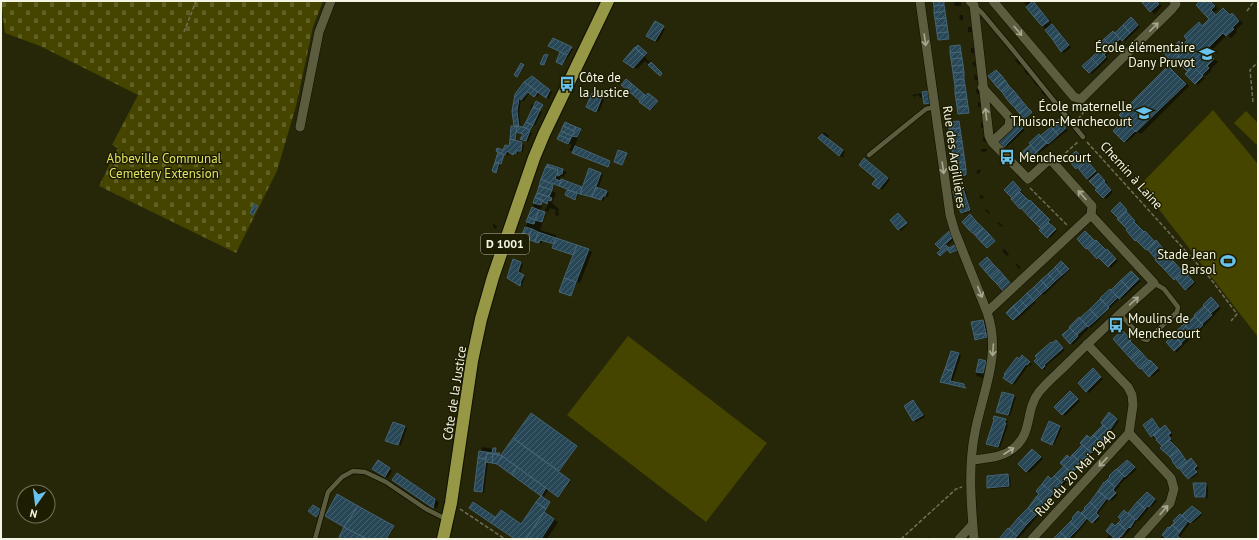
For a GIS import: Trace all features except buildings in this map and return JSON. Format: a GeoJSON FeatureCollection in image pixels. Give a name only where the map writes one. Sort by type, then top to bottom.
{"type":"FeatureCollection","features":[{"type":"Feature","properties":{"kind":"main road","name":"Côte de la Justice"},"geometry":{"type":"LineString","coordinates":[[442,539],[451,503],[472,361],[481,319],[493,277],[534,158],[544,134],[608,1]]}},
{"type":"Feature","properties":{"kind":"street"},"geometry":{"type":"LineString","coordinates":[[300,127],[320,32],[331,1]]}},
{"type":"Feature","properties":{"kind":"street","name":"Rue des Argillières"},"geometry":{"type":"LineString","coordinates":[[920,1],[950,214],[955,232],[992,324],[992,360],[975,431],[972,460],[971,484],[974,539]]}},
{"type":"Feature","properties":{"kind":"street"},"geometry":{"type":"LineString","coordinates":[[993,1],[1078,98],[1172,9],[1176,4],[1174,1]]}},
{"type":"Feature","properties":{"kind":"street"},"geometry":{"type":"LineString","coordinates":[[972,3],[989,136],[992,142],[1028,179],[1050,159],[1092,206],[1092,214],[1154,283],[1087,344],[1038,393],[1032,403],[1025,435],[1021,442],[1003,455],[972,460]]}},
{"type":"Feature","properties":{"kind":"street"},"geometry":{"type":"LineString","coordinates":[[982,87],[1010,118],[1009,126],[992,142]]}},
{"type":"Feature","properties":{"kind":"street"},"geometry":{"type":"LineString","coordinates":[[987,312],[1092,214]]}},
{"type":"Feature","properties":{"kind":"street","name":"Rue du 20 Mai 1940"},"geometry":{"type":"LineString","coordinates":[[1032,539],[1130,433],[1133,405],[1130,391],[1128,387],[1087,344]]}},
{"type":"Feature","properties":{"kind":"street"},"geometry":{"type":"LineString","coordinates":[[1130,433],[1171,478],[1174,489],[1170,503],[1138,539]]}},
{"type":"Feature","properties":{"kind":"street"},"geometry":{"type":"LineString","coordinates":[[959,539],[973,524]]}},
{"type":"Feature","properties":{"kind":"lane","name":"Chemin à Laine"},"geometry":{"type":"LineString","coordinates":[[972,3],[1000,34],[1082,137]]}},
{"type":"Feature","properties":{"kind":"lane"},"geometry":{"type":"LineString","coordinates":[[870,155],[926,109],[935,107]]}},
{"type":"Feature","properties":{"kind":"lane"},"geometry":{"type":"LineString","coordinates":[[1120,314],[1143,339],[1147,340],[1177,312],[1178,307],[1164,289],[1154,283]]}},
{"type":"Feature","properties":{"kind":"lane"},"geometry":{"type":"LineString","coordinates":[[315,539],[328,492],[342,477],[353,471],[365,472],[386,482],[447,523]]}},
{"type":"Feature","properties":{"kind":"path"},"geometry":{"type":"LineString","coordinates":[[184,32],[196,1]]}},
{"type":"Feature","properties":{"kind":"path"},"geometry":{"type":"LineString","coordinates":[[1247,11],[1254,1]]}},
{"type":"Feature","properties":{"kind":"path"},"geometry":{"type":"LineString","coordinates":[[1253,102],[1250,70],[1258,62]]}},
{"type":"Feature","properties":{"kind":"path"},"geometry":{"type":"LineString","coordinates":[[1073,125],[1083,113],[1078,98]]}},
{"type":"Feature","properties":{"kind":"path"},"geometry":{"type":"LineString","coordinates":[[1054,164],[1082,137]]}},
{"type":"Feature","properties":{"kind":"path","name":"Chemin à Laine"},"geometry":{"type":"LineString","coordinates":[[1082,137],[1210,278],[1237,314],[1231,321]]}},
{"type":"Feature","properties":{"kind":"path"},"geometry":{"type":"LineString","coordinates":[[1028,179],[1028,186],[1074,232]]}},
{"type":"Feature","properties":{"kind":"path"},"geometry":{"type":"LineString","coordinates":[[902,539],[956,489],[971,484]]}},
{"type":"Feature","properties":{"kind":"path"},"geometry":{"type":"LineString","coordinates":[[451,503],[505,539]]}},
{"type":"Feature","properties":{"kind":"green space","name":"Abbeville Communal Cemetery Extension"},"geometry":{"type":"Polygon","coordinates":[[[1,1],[323,1],[313,27],[296,106],[277,171],[236,253],[99,186],[118,148],[112,145],[138,95],[40,46],[5,33],[1,1]]]}},
{"type":"Feature","properties":{"kind":"green space","name":"Stade Jean Barsol"},"geometry":{"type":"Polygon","coordinates":[[[1213,110],[1258,164],[1258,337],[1140,185],[1213,110]]]}},
{"type":"Feature","properties":{"kind":"green space"},"geometry":{"type":"Polygon","coordinates":[[[1246,111],[1258,123],[1258,146],[1234,123],[1246,111]]]}},
{"type":"Feature","properties":{"kind":"green space"},"geometry":{"type":"Polygon","coordinates":[[[628,336],[767,443],[706,522],[567,415],[628,336]]]}},
{"type":"Feature","properties":{"kind":"place","name":"École élémentaire Dany Pruvot"},"geometry":{"type":"Point","coordinates":[1207,54]}},
{"type":"Feature","properties":{"kind":"place","name":"Côte de la Justice"},"geometry":{"type":"Point","coordinates":[567,84]}},
{"type":"Feature","properties":{"kind":"place","name":"École maternelle Thuison-Menchecourt"},"geometry":{"type":"Point","coordinates":[1144,113]}},
{"type":"Feature","properties":{"kind":"place","name":"Menchecourt"},"geometry":{"type":"Point","coordinates":[1007,157]}},
{"type":"Feature","properties":{"kind":"place","name":"Stade Jean Barsol"},"geometry":{"type":"Point","coordinates":[1228,261]}},
{"type":"Feature","properties":{"kind":"place","name":"Moulins de Menchecourt"},"geometry":{"type":"Point","coordinates":[1116,325]}}]}
